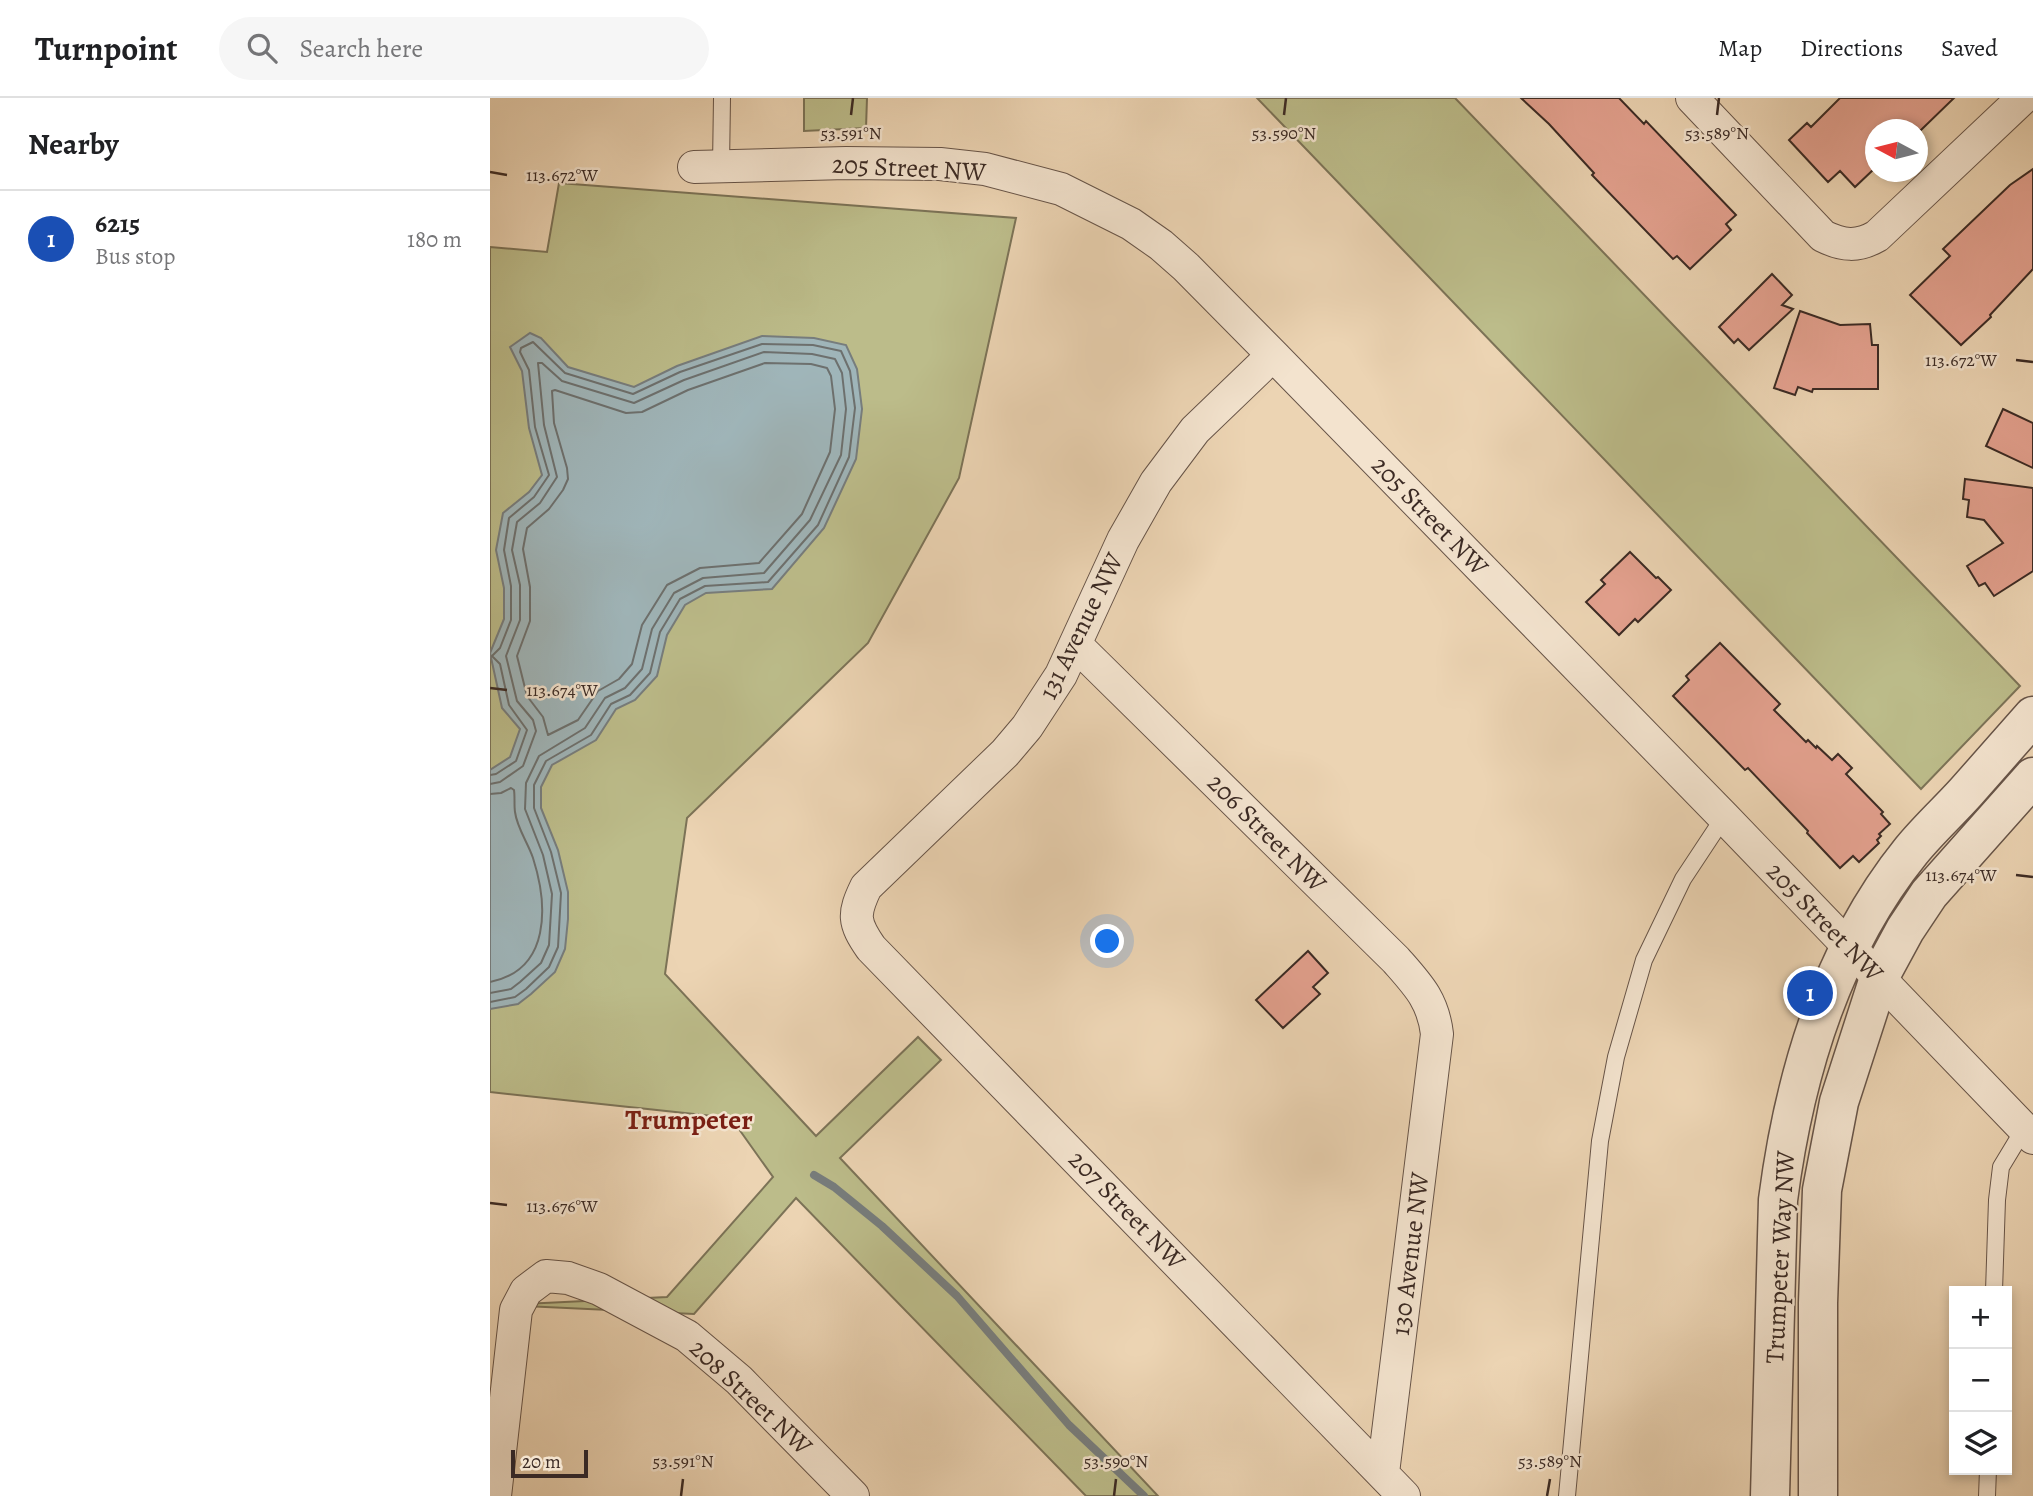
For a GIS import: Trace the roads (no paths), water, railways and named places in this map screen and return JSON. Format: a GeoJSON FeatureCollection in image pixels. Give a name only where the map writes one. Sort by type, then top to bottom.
{"type":"FeatureCollection","features":[{"type":"Feature","properties":{"kind":"street"},"geometry":{"type":"LineString","coordinates":[[1692,98],[1823,236],[1844,244],[1857,245],[1877,236],[2023,98]]}},
{"type":"Feature","properties":{"kind":"street","name":"205 Street NW"},"geometry":{"type":"LineString","coordinates":[[707,166],[940,164],[985,169],[1061,189],[1131,224],[1161,245],[1273,355],[2029,1133]]}},
{"type":"Feature","properties":{"kind":"street","name":"131 Avenue NW"},"geometry":{"type":"LineString","coordinates":[[856,921],[866,887],[1005,753],[1046,701],[1076,645],[1123,540],[1156,482],[1195,430],[1273,355]]}},
{"type":"Feature","properties":{"kind":"street","name":"206 Street NW"},"geometry":{"type":"LineString","coordinates":[[1076,645],[1412,977],[1428,998],[1435,1016],[1437,1034]]}},
{"type":"Feature","properties":{"kind":"street","name":"Trumpeter Way NW"},"geometry":{"type":"LineString","coordinates":[[1770,1496],[1776,1249],[1784,1154],[1796,1094],[1814,1032],[1849,946],[1880,895],[1911,851],[2033,716]]}},
{"type":"Feature","properties":{"kind":"street","name":"Trumpeter Way NW"},"geometry":{"type":"LineString","coordinates":[[1818,1496],[1818,1303],[1822,1190],[1839,1102],[1879,978],[1905,930],[1929,894],[2033,777]]}},
{"type":"Feature","properties":{"kind":"street","name":"207 Street NW"},"geometry":{"type":"LineString","coordinates":[[856,921],[871,947],[1394,1485]]}},
{"type":"Feature","properties":{"kind":"street","name":"130 Avenue NW"},"geometry":{"type":"LineString","coordinates":[[1394,1485],[1437,1034]]}},
{"type":"Feature","properties":{"kind":"street","name":"208 Street NW"},"geometry":{"type":"LineString","coordinates":[[495,1496],[516,1310],[526,1291],[546,1276],[568,1278],[599,1289],[687,1336],[739,1380],[853,1496]]}},
{"type":"Feature","properties":{"kind":"lane"},"geometry":{"type":"LineString","coordinates":[[707,166],[722,98]]}},
{"type":"Feature","properties":{"kind":"lane"},"geometry":{"type":"LineString","coordinates":[[1567,1496],[1600,1141],[1616,1057],[1644,960],[1683,879],[1724,817]]}},
{"type":"Feature","properties":{"kind":"lane"},"geometry":{"type":"LineString","coordinates":[[1994,1286],[1997,1200],[2001,1167],[2029,1133]]}},
{"type":"Feature","properties":{"kind":"lane"},"geometry":{"type":"LineString","coordinates":[[1987,1496],[1988,1475]]}},
{"type":"Feature","properties":{"kind":"water"},"geometry":{"type":"Polygon","coordinates":[[[530,333],[541,338],[568,367],[634,387],[677,366],[762,336],[814,338],[846,345],[857,369],[862,409],[856,459],[824,528],[772,589],[706,593],[685,605],[667,635],[657,676],[635,700],[616,709],[596,740],[552,765],[541,787],[541,808],[558,850],[568,892],[565,949],[555,972],[531,994],[518,1004],[490,1009],[490,770],[510,757],[520,729],[502,708],[490,653],[504,619],[504,588],[496,550],[503,513],[529,492],[542,475],[529,428],[522,371],[510,347],[530,333]]]}},
{"type":"Feature","properties":{"kind":"waterway"},"geometry":{"type":"LineString","coordinates":[[814,1175],[834,1187],[882,1226],[957,1296],[1069,1425],[1144,1496]]}},
{"type":"Feature","properties":{"kind":"place","name":"6215"},"geometry":{"type":"Point","coordinates":[1810,993]}},
{"type":"Feature","properties":{"kind":"district","name":"Trumpeter"},"geometry":{"type":"Point","coordinates":[689,1120]}}]}
